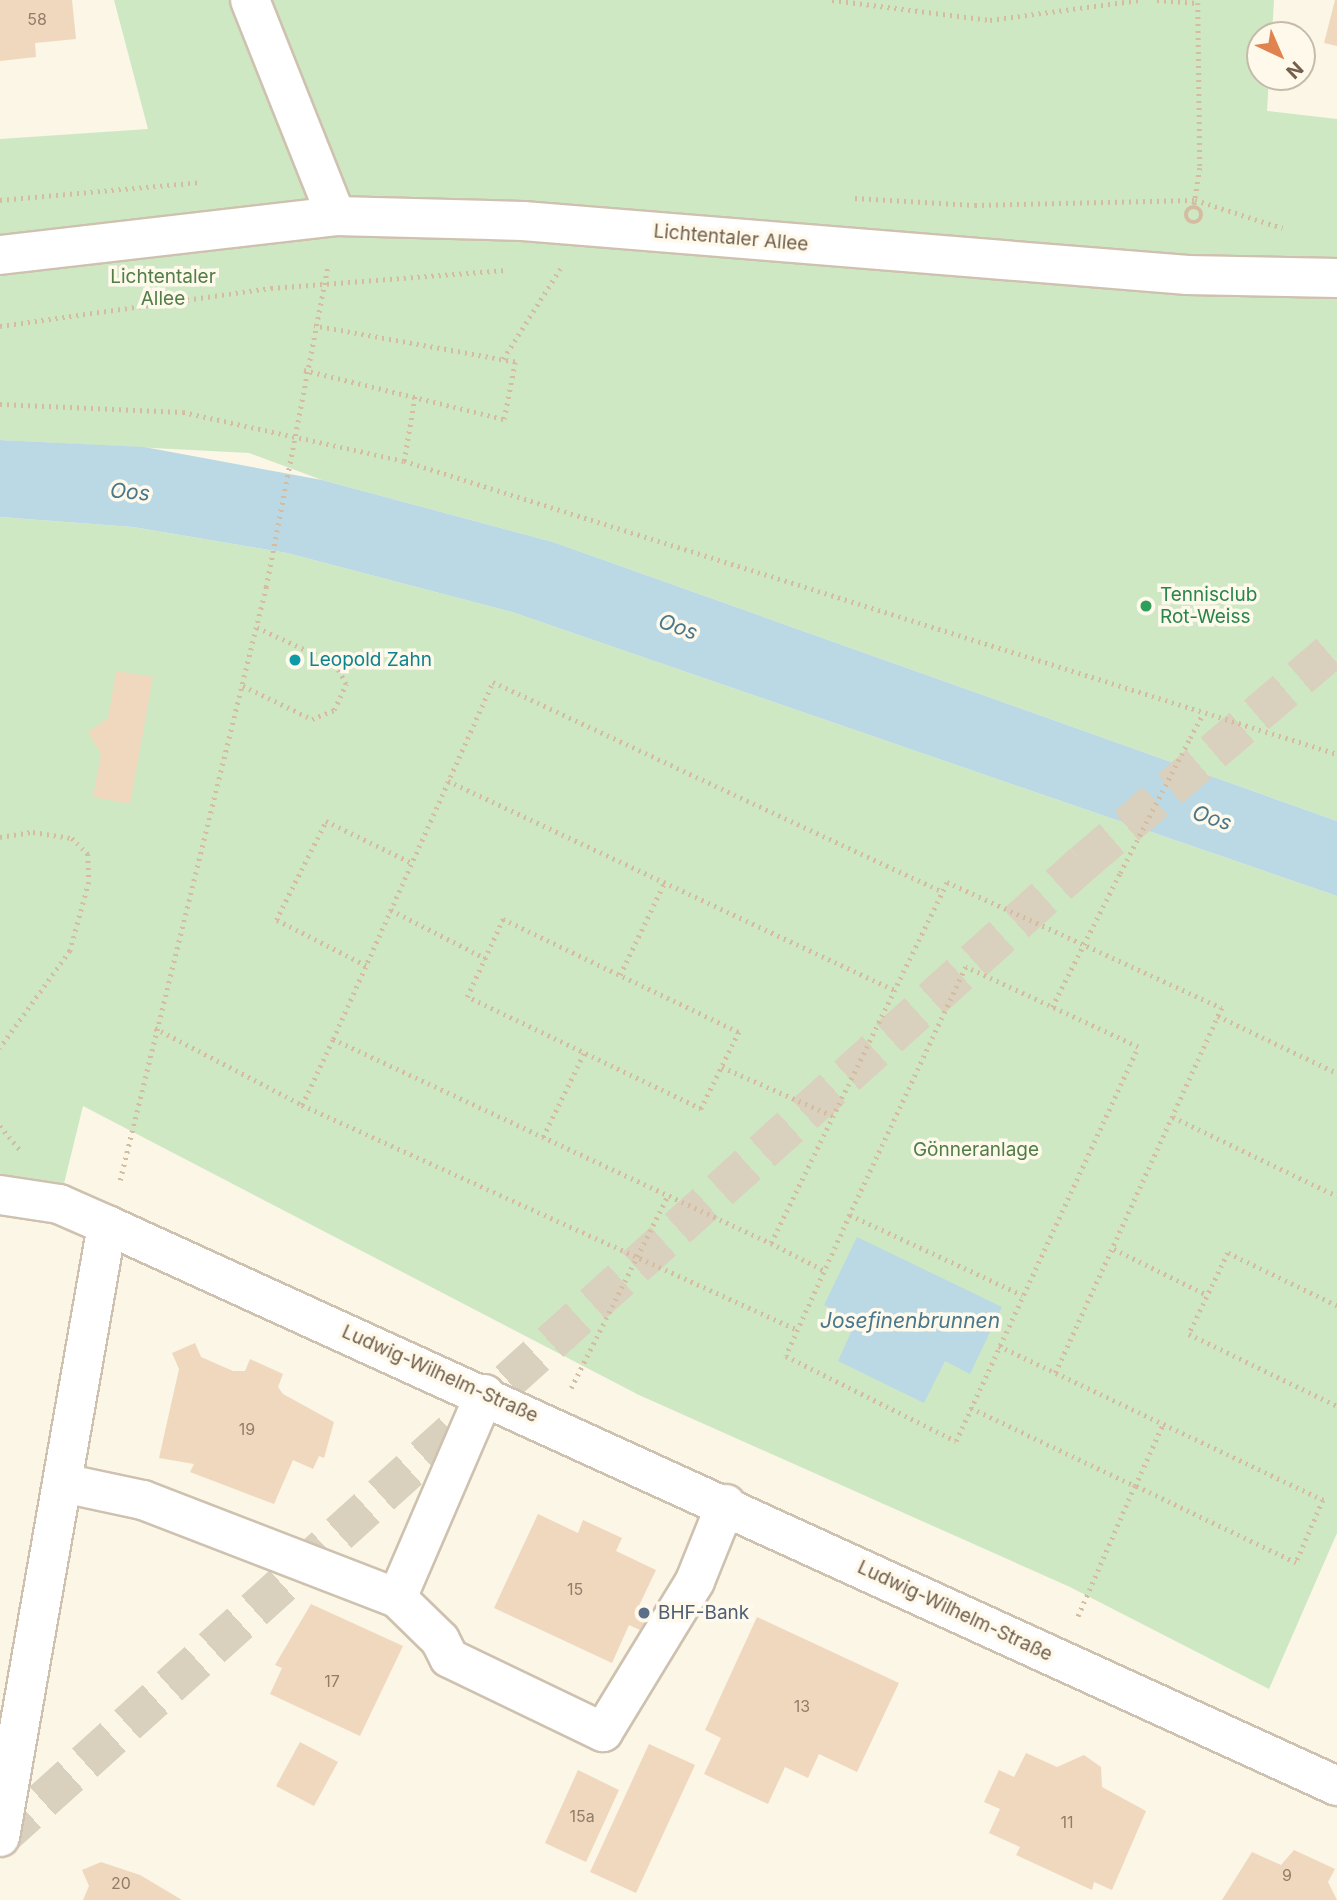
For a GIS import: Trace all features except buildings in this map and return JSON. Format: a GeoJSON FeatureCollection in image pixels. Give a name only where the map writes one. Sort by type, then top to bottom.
{"type":"FeatureCollection","features":[{"type":"Feature","properties":{"kind":"street"},"geometry":{"type":"LineString","coordinates":[[250,0],[336,215]]}},
{"type":"Feature","properties":{"kind":"street","name":"Lichtentaler Allee"},"geometry":{"type":"LineString","coordinates":[[0,255],[336,215],[523,221],[1188,275],[1337,278]]}},
{"type":"Feature","properties":{"kind":"street","name":"Ludwig-Wilhelm-Straße"},"geometry":{"type":"LineString","coordinates":[[0,1195],[59,1204],[107,1225],[554,1424],[1337,1786]]}},
{"type":"Feature","properties":{"kind":"street"},"geometry":{"type":"LineString","coordinates":[[0,1837],[107,1225]]}},
{"type":"Feature","properties":{"kind":"street"},"geometry":{"type":"LineString","coordinates":[[397,1598],[485,1394]]}},
{"type":"Feature","properties":{"kind":"street"},"geometry":{"type":"LineString","coordinates":[[63,1483],[143,1500],[397,1598],[440,1640],[449,1658],[603,1732],[695,1581],[726,1504]]}},
{"type":"Feature","properties":{"kind":"path"},"geometry":{"type":"LineString","coordinates":[[832,0],[990,20],[1139,0]]}},
{"type":"Feature","properties":{"kind":"path"},"geometry":{"type":"LineString","coordinates":[[1157,0],[1198,3],[1200,168],[1194,205],[1184,215],[1192,224],[1203,216],[1194,205]]}},
{"type":"Feature","properties":{"kind":"path"},"geometry":{"type":"LineString","coordinates":[[107,1225],[257,628],[292,455],[304,370],[325,282],[336,215]]}},
{"type":"Feature","properties":{"kind":"path"},"geometry":{"type":"LineString","coordinates":[[503,359],[562,266]]}},
{"type":"Feature","properties":{"kind":"path"},"geometry":{"type":"LineString","coordinates":[[548,267],[576,267]]}},
{"type":"Feature","properties":{"kind":"path"},"geometry":{"type":"LineString","coordinates":[[0,326],[325,282],[520,269]]}},
{"type":"Feature","properties":{"kind":"path"},"geometry":{"type":"LineString","coordinates":[[304,370],[415,395],[503,419],[515,362],[314,326]]}},
{"type":"Feature","properties":{"kind":"path"},"geometry":{"type":"LineString","coordinates":[[404,461],[415,395]]}},
{"type":"Feature","properties":{"kind":"path"},"geometry":{"type":"LineString","coordinates":[[0,404],[183,412],[404,461],[1337,754]]}},
{"type":"Feature","properties":{"kind":"path"},"geometry":{"type":"LineString","coordinates":[[243,686],[312,719],[334,710],[346,684],[335,664],[257,628]]}},
{"type":"Feature","properties":{"kind":"path"},"geometry":{"type":"LineString","coordinates":[[302,1105],[493,682],[943,892]]}},
{"type":"Feature","properties":{"kind":"path"},"geometry":{"type":"LineString","coordinates":[[1052,1006],[1203,714]]}},
{"type":"Feature","properties":{"kind":"path"},"geometry":{"type":"LineString","coordinates":[[448,781],[894,990]]}},
{"type":"Feature","properties":{"kind":"path"},"geometry":{"type":"LineString","coordinates":[[366,966],[276,920],[327,821],[412,863]]}},
{"type":"Feature","properties":{"kind":"path"},"geometry":{"type":"LineString","coordinates":[[0,837],[33,832],[72,838],[88,854],[89,882],[70,951],[0,1048]]}},
{"type":"Feature","properties":{"kind":"path"},"geometry":{"type":"LineString","coordinates":[[771,1243],[947,882],[1083,943],[1222,1008],[1056,1373]]}},
{"type":"Feature","properties":{"kind":"path"},"geometry":{"type":"LineString","coordinates":[[620,975],[664,883]]}},
{"type":"Feature","properties":{"kind":"path"},"geometry":{"type":"LineString","coordinates":[[391,910],[485,958]]}},
{"type":"Feature","properties":{"kind":"path"},"geometry":{"type":"LineString","coordinates":[[503,919],[739,1032],[701,1109],[467,997],[485,958],[503,919]]}},
{"type":"Feature","properties":{"kind":"path"},"geometry":{"type":"LineString","coordinates":[[965,967],[1138,1047],[956,1441],[786,1356],[850,1215],[965,967]]}},
{"type":"Feature","properties":{"kind":"path"},"geometry":{"type":"LineString","coordinates":[[1218,1016],[1337,1073]]}},
{"type":"Feature","properties":{"kind":"path"},"geometry":{"type":"LineString","coordinates":[[155,1028],[302,1105],[798,1330]]}},
{"type":"Feature","properties":{"kind":"path"},"geometry":{"type":"LineString","coordinates":[[333,1039],[825,1270]]}},
{"type":"Feature","properties":{"kind":"path"},"geometry":{"type":"LineString","coordinates":[[543,1137],[584,1053]]}},
{"type":"Feature","properties":{"kind":"path"},"geometry":{"type":"LineString","coordinates":[[722,1067],[833,1116]]}},
{"type":"Feature","properties":{"kind":"path"},"geometry":{"type":"LineString","coordinates":[[1173,1117],[1337,1196]]}},
{"type":"Feature","properties":{"kind":"path"},"geometry":{"type":"LineString","coordinates":[[554,1424],[635,1256],[668,1195]]}},
{"type":"Feature","properties":{"kind":"path"},"geometry":{"type":"LineString","coordinates":[[850,1215],[1022,1295]]}},
{"type":"Feature","properties":{"kind":"path"},"geometry":{"type":"LineString","coordinates":[[1114,1249],[1207,1296]]}},
{"type":"Feature","properties":{"kind":"path"},"geometry":{"type":"LineString","coordinates":[[1337,1306],[1228,1253],[1189,1334],[1337,1406]]}},
{"type":"Feature","properties":{"kind":"path"},"geometry":{"type":"LineString","coordinates":[[971,1408],[1296,1563],[1322,1500],[999,1346]]}},
{"type":"Feature","properties":{"kind":"path"},"geometry":{"type":"LineString","coordinates":[[1060,1659],[1163,1424]]}},
{"type":"Feature","properties":{"kind":"green space"},"geometry":{"type":"Polygon","coordinates":[[[114,0],[1274,0],[1273,21],[1246,21],[1246,91],[1268,91],[1267,111],[1337,119],[1337,821],[553,542],[322,480],[249,453],[0,440],[0,139],[148,129],[114,0]]]}},
{"type":"Feature","properties":{"kind":"green space","name":"Gönneranlage"},"geometry":{"type":"Polygon","coordinates":[[[0,517],[133,527],[287,553],[512,612],[1337,896],[1337,1533],[1269,1689],[1070,1587],[639,1395],[83,1106],[59,1204],[0,1195],[0,517]]]}},
{"type":"Feature","properties":{"kind":"water","name":"Oos"},"geometry":{"type":"Polygon","coordinates":[[[0,440],[144,447],[322,480],[553,542],[1337,821],[1337,896],[512,612],[287,553],[133,527],[0,517],[0,440]]]}},
{"type":"Feature","properties":{"kind":"water","name":"Josefinenbrunnen"},"geometry":{"type":"Polygon","coordinates":[[[857,1237],[1002,1307],[970,1374],[945,1361],[924,1403],[838,1361],[856,1321],[824,1305],[857,1237]]]}},
{"type":"Feature","properties":{"kind":"tunnel"},"geometry":{"type":"LineString","coordinates":[[0,1839],[1083,863],[1337,646]]}},
{"type":"Feature","properties":{"kind":"place","name":"Tennisclub Rot-Weiss"},"geometry":{"type":"Point","coordinates":[1146,606]}},
{"type":"Feature","properties":{"kind":"place","name":"Leopold Zahn"},"geometry":{"type":"Point","coordinates":[295,660]}},
{"type":"Feature","properties":{"kind":"place","name":"BHF-Bank"},"geometry":{"type":"Point","coordinates":[644,1613]}}]}
